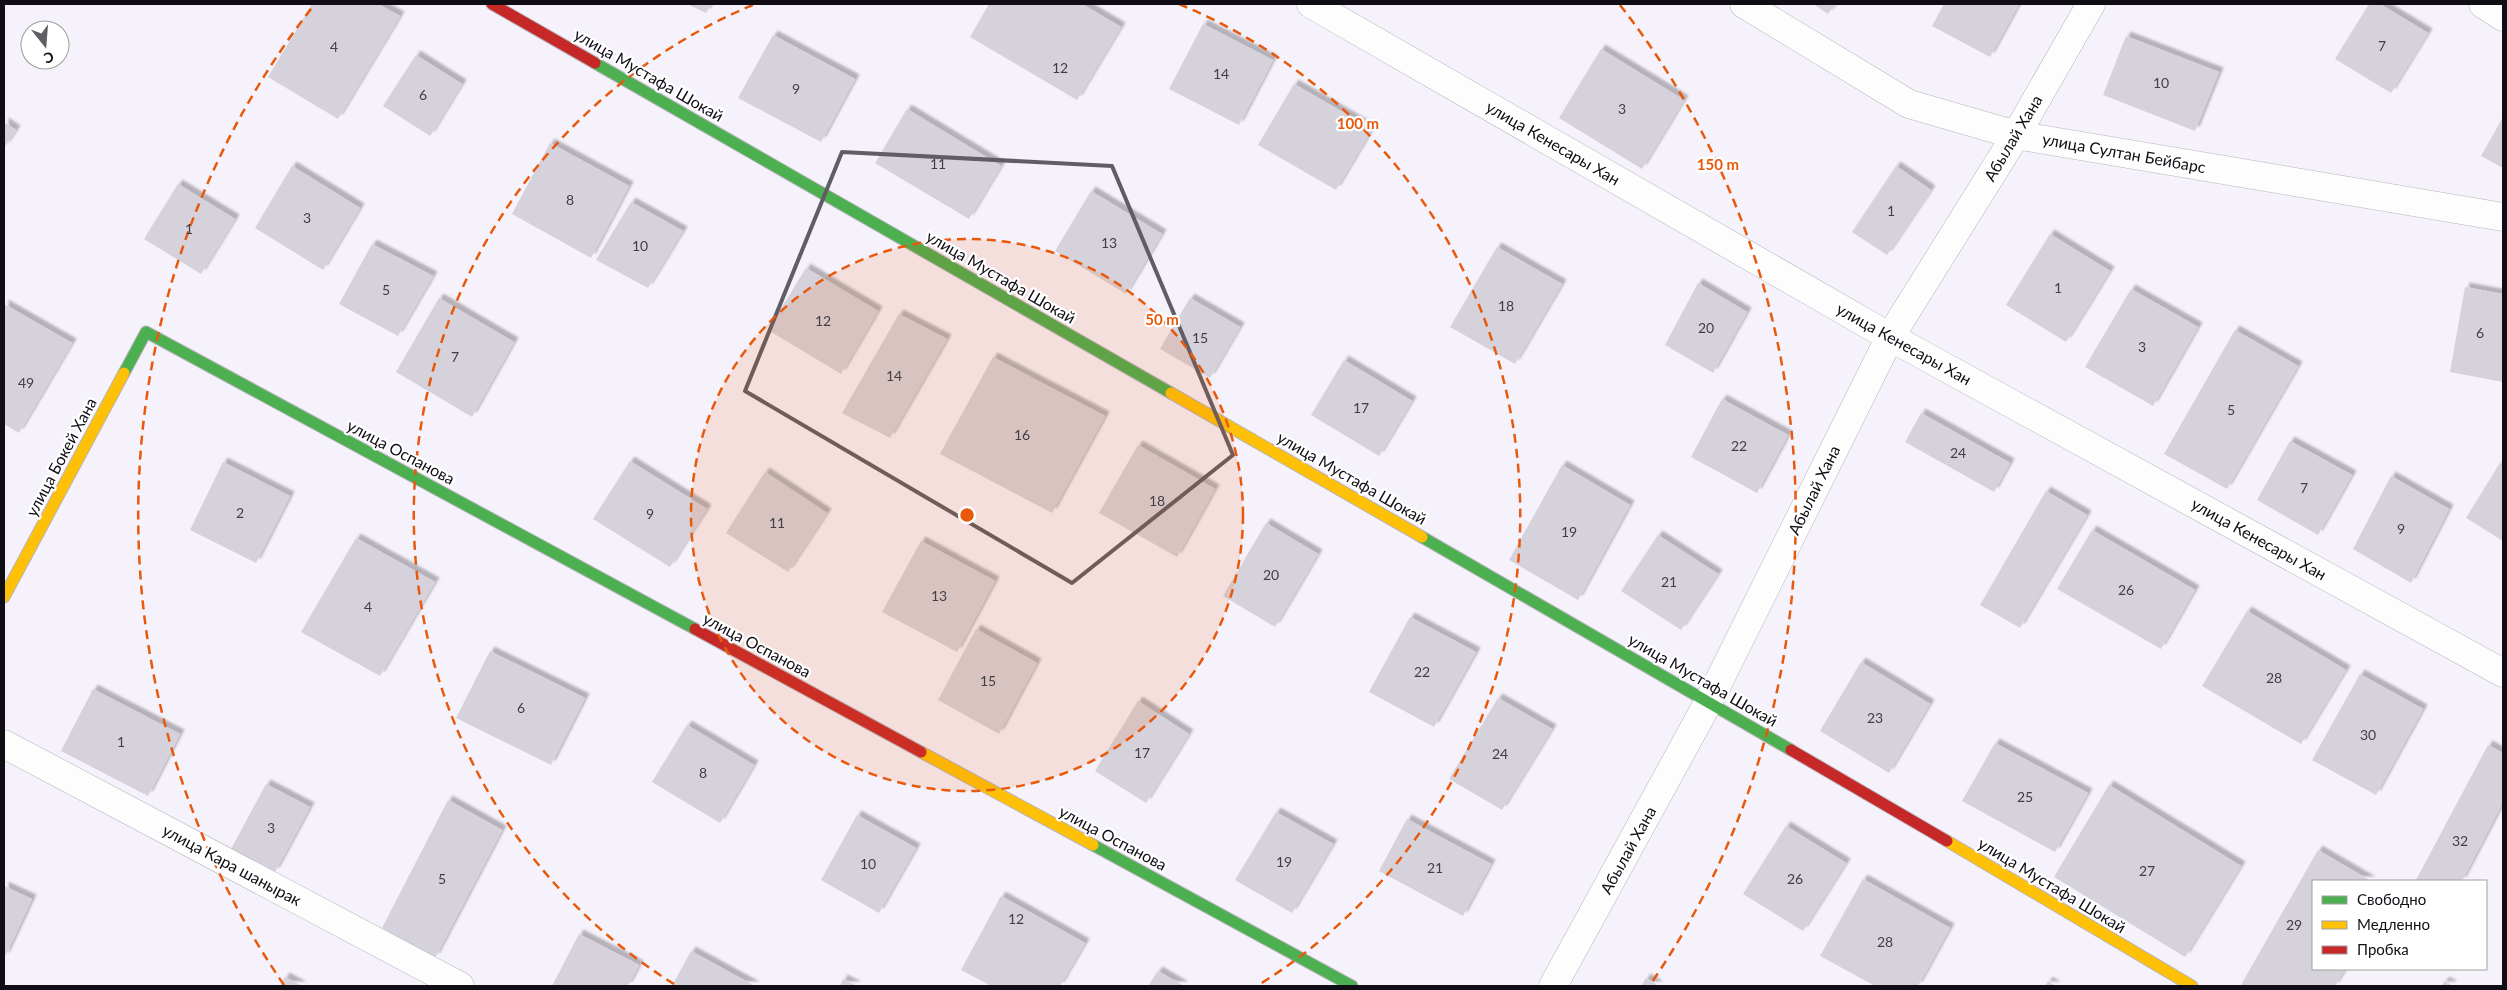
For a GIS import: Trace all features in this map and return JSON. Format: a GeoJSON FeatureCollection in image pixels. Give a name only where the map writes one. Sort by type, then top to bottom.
{"type":"FeatureCollection","features":[{"type":"Feature","properties":{"kind":"street","name":"улица Мустафа Шокай"},"geometry":{"type":"LineString","coordinates":[[492,4],[1709,701],[2192,986]]}},
{"type":"Feature","properties":{"kind":"street","name":"улица Кенесары Хан"},"geometry":{"type":"LineString","coordinates":[[1311,4],[1890,337],[2503,674]]}},
{"type":"Feature","properties":{"kind":"street","name":"улица Султан Бейбарс"},"geometry":{"type":"LineString","coordinates":[[1744,4],[1909,104],[2016,135],[2503,217]]}},
{"type":"Feature","properties":{"kind":"street","name":"Абылай Хана"},"geometry":{"type":"LineString","coordinates":[[1553,986],[1709,701],[1890,337],[2016,135],[2091,4]]}},
{"type":"Feature","properties":{"kind":"street"},"geometry":{"type":"LineString","coordinates":[[2483,4],[2503,17]]}},
{"type":"Feature","properties":{"kind":"street","name":"улица Бокей Хана"},"geometry":{"type":"LineString","coordinates":[[4,597],[146,332]]}},
{"type":"Feature","properties":{"kind":"street","name":"улица Оспанова"},"geometry":{"type":"LineString","coordinates":[[146,332],[1352,986]]}},
{"type":"Feature","properties":{"kind":"street","name":"улица Кара шанырак"},"geometry":{"type":"LineString","coordinates":[[4,744],[460,986]]}},
{"type":"Feature","properties":{"kind":"highlighted area"},"geometry":{"type":"Polygon","coordinates":[[[842,152],[1112,166],[1233,455],[1072,583],[745,391],[842,152]]]}},
{"type":"Feature","properties":{"kind":"building"},"geometry":{"type":"Polygon","coordinates":[[[312,4],[378,4],[400,16],[338,119],[268,77],[312,4]]]}},
{"type":"Feature","properties":{"kind":"building"},"geometry":{"type":"Polygon","coordinates":[[[687,4],[711,4],[706,13],[687,4]]]}},
{"type":"Feature","properties":{"kind":"building"},"geometry":{"type":"Polygon","coordinates":[[[989,4],[1082,4],[1121,27],[1077,100],[970,37],[989,4]]]}},
{"type":"Feature","properties":{"kind":"building"},"geometry":{"type":"Polygon","coordinates":[[[1813,4],[1835,4],[1828,14],[1813,4]]]}},
{"type":"Feature","properties":{"kind":"building"},"geometry":{"type":"Polygon","coordinates":[[[1944,4],[2019,4],[1990,57],[1932,26],[1944,4]]]}},
{"type":"Feature","properties":{"kind":"building"},"geometry":{"type":"Polygon","coordinates":[[[2369,4],[2380,4],[2428,33],[2391,93],[2335,59],[2369,4]]]}},
{"type":"Feature","properties":{"kind":"building"},"geometry":{"type":"Polygon","coordinates":[[[1203,24],[1273,60],[1239,125],[1169,89],[1203,24]]]}},
{"type":"Feature","properties":{"kind":"building"},"geometry":{"type":"Polygon","coordinates":[[[773,35],[855,79],[821,142],[738,98],[773,35]]]}},
{"type":"Feature","properties":{"kind":"building"},"geometry":{"type":"Polygon","coordinates":[[[2126,36],[2219,72],[2195,131],[2103,95],[2126,36]]]}},
{"type":"Feature","properties":{"kind":"building"},"geometry":{"type":"Polygon","coordinates":[[[1601,49],[1684,100],[1642,169],[1559,118],[1601,49]]]}},
{"type":"Feature","properties":{"kind":"building"},"geometry":{"type":"Polygon","coordinates":[[[416,55],[462,84],[430,136],[383,106],[416,55]]]}},
{"type":"Feature","properties":{"kind":"building"},"geometry":{"type":"Polygon","coordinates":[[[1294,84],[1372,129],[1336,190],[1258,145],[1294,84]]]}},
{"type":"Feature","properties":{"kind":"building"},"geometry":{"type":"Polygon","coordinates":[[[907,109],[1001,166],[969,219],[875,163],[907,109]]]}},
{"type":"Feature","properties":{"kind":"building"},"geometry":{"type":"Polygon","coordinates":[[[2503,117],[2503,168],[2481,156],[2503,117]]]}},
{"type":"Feature","properties":{"kind":"building"},"geometry":{"type":"Polygon","coordinates":[[[4,122],[16,130],[4,148],[4,122]]]}},
{"type":"Feature","properties":{"kind":"building"},"geometry":{"type":"Polygon","coordinates":[[[550,143],[629,186],[591,258],[512,214],[550,143]]]}},
{"type":"Feature","properties":{"kind":"building"},"geometry":{"type":"Polygon","coordinates":[[[292,166],[360,208],[323,270],[255,228],[292,166]]]}},
{"type":"Feature","properties":{"kind":"building"},"geometry":{"type":"Polygon","coordinates":[[[1896,166],[1931,190],[1887,255],[1852,232],[1896,166]]]}},
{"type":"Feature","properties":{"kind":"building"},"geometry":{"type":"Polygon","coordinates":[[[178,184],[235,219],[201,274],[144,239],[178,184]]]}},
{"type":"Feature","properties":{"kind":"building"},"geometry":{"type":"Polygon","coordinates":[[[1091,191],[1162,234],[1126,294],[1055,251],[1091,191]]]}},
{"type":"Feature","properties":{"kind":"building"},"geometry":{"type":"Polygon","coordinates":[[[631,202],[683,231],[648,288],[596,260],[631,202]]]}},
{"type":"Feature","properties":{"kind":"building"},"geometry":{"type":"Polygon","coordinates":[[[2050,234],[2110,271],[2066,342],[2006,305],[2050,234]]]}},
{"type":"Feature","properties":{"kind":"building"},"geometry":{"type":"Polygon","coordinates":[[[372,244],[433,276],[398,336],[339,304],[372,244]]]}},
{"type":"Feature","properties":{"kind":"building"},"geometry":{"type":"Polygon","coordinates":[[[1497,247],[1562,284],[1515,364],[1450,327],[1497,247]]]}},
{"type":"Feature","properties":{"kind":"building"},"geometry":{"type":"Polygon","coordinates":[[[806,268],[878,311],[841,374],[768,330],[806,268]]]}},
{"type":"Feature","properties":{"kind":"building"},"geometry":{"type":"Polygon","coordinates":[[[1698,283],[1747,312],[1713,373],[1665,345],[1698,283]]]}},
{"type":"Feature","properties":{"kind":"building"},"geometry":{"type":"Polygon","coordinates":[[[2465,287],[2503,294],[2503,382],[2450,372],[2465,287]]]}},
{"type":"Feature","properties":{"kind":"building"},"geometry":{"type":"Polygon","coordinates":[[[2131,289],[2198,327],[2153,406],[2085,367],[2131,289]]]}},
{"type":"Feature","properties":{"kind":"building"},"geometry":{"type":"Polygon","coordinates":[[[439,298],[514,342],[472,417],[396,372],[439,298]]]}},
{"type":"Feature","properties":{"kind":"building"},"geometry":{"type":"Polygon","coordinates":[[[1190,298],[1240,327],[1210,378],[1160,349],[1190,298]]]}},
{"type":"Feature","properties":{"kind":"building"},"geometry":{"type":"Polygon","coordinates":[[[4,304],[72,343],[19,433],[4,424],[4,304]]]}},
{"type":"Feature","properties":{"kind":"building"},"geometry":{"type":"Polygon","coordinates":[[[899,314],[947,339],[890,438],[842,413],[899,314]]]}},
{"type":"Feature","properties":{"kind":"building"},"geometry":{"type":"Polygon","coordinates":[[[2235,330],[2298,366],[2227,489],[2164,454],[2235,330]]]}},
{"type":"Feature","properties":{"kind":"building"},"geometry":{"type":"Polygon","coordinates":[[[993,357],[1105,416],[1052,513],[940,454],[993,357]]]}},
{"type":"Feature","properties":{"kind":"building"},"geometry":{"type":"Polygon","coordinates":[[[1344,360],[1412,401],[1379,456],[1311,415],[1344,360]]]}},
{"type":"Feature","properties":{"kind":"building"},"geometry":{"type":"Polygon","coordinates":[[[1722,399],[1788,435],[1757,493],[1691,457],[1722,399]]]}},
{"type":"Feature","properties":{"kind":"building"},"geometry":{"type":"Polygon","coordinates":[[[1921,413],[2010,463],[1994,492],[1905,442],[1921,413]]]}},
{"type":"Feature","properties":{"kind":"building"},"geometry":{"type":"Polygon","coordinates":[[[2290,441],[2352,475],[2318,535],[2257,500],[2290,441]]]}},
{"type":"Feature","properties":{"kind":"building"},"geometry":{"type":"Polygon","coordinates":[[[1138,445],[1215,489],[1177,557],[1099,513],[1138,445]]]}},
{"type":"Feature","properties":{"kind":"building"},"geometry":{"type":"Polygon","coordinates":[[[630,461],[707,509],[670,567],[593,519],[630,461]]]}},
{"type":"Feature","properties":{"kind":"building"},"geometry":{"type":"Polygon","coordinates":[[[223,462],[290,496],[256,563],[190,530],[223,462]]]}},
{"type":"Feature","properties":{"kind":"building"},"geometry":{"type":"Polygon","coordinates":[[[2500,463],[2503,465],[2503,541],[2466,518],[2500,463]]]}},
{"type":"Feature","properties":{"kind":"building"},"geometry":{"type":"Polygon","coordinates":[[[1562,465],[1630,505],[1578,600],[1509,560],[1562,465]]]}},
{"type":"Feature","properties":{"kind":"building"},"geometry":{"type":"Polygon","coordinates":[[[765,472],[827,513],[788,572],[726,533],[765,472]]]}},
{"type":"Feature","properties":{"kind":"building"},"geometry":{"type":"Polygon","coordinates":[[[2391,476],[2449,509],[2411,583],[2353,549],[2391,476]]]}},
{"type":"Feature","properties":{"kind":"building"},"geometry":{"type":"Polygon","coordinates":[[[2046,491],[2087,515],[2020,628],[1980,605],[2046,491]]]}},
{"type":"Feature","properties":{"kind":"building"},"geometry":{"type":"Polygon","coordinates":[[[1266,523],[1318,554],[1275,627],[1223,596],[1266,523]]]}},
{"type":"Feature","properties":{"kind":"building"},"geometry":{"type":"Polygon","coordinates":[[[2092,530],[2195,590],[2161,649],[2057,589],[2092,530]]]}},
{"type":"Feature","properties":{"kind":"building"},"geometry":{"type":"Polygon","coordinates":[[[1658,535],[1718,574],[1681,630],[1621,591],[1658,535]]]}},
{"type":"Feature","properties":{"kind":"building"},"geometry":{"type":"Polygon","coordinates":[[[356,538],[435,582],[380,676],[301,632],[356,538]]]}},
{"type":"Feature","properties":{"kind":"building"},"geometry":{"type":"Polygon","coordinates":[[[921,541],[995,581],[957,652],[882,612],[921,541]]]}},
{"type":"Feature","properties":{"kind":"building"},"geometry":{"type":"Polygon","coordinates":[[[2247,611],[2346,670],[2301,744],[2202,686],[2247,611]]]}},
{"type":"Feature","properties":{"kind":"building"},"geometry":{"type":"Polygon","coordinates":[[[1410,617],[1476,652],[1434,727],[1369,692],[1410,617]]]}},
{"type":"Feature","properties":{"kind":"building"},"geometry":{"type":"Polygon","coordinates":[[[976,629],[1037,663],[999,734],[938,700],[976,629]]]}},
{"type":"Feature","properties":{"kind":"building"},"geometry":{"type":"Polygon","coordinates":[[[490,651],[585,698],[551,765],[456,718],[490,651]]]}},
{"type":"Feature","properties":{"kind":"building"},"geometry":{"type":"Polygon","coordinates":[[[1861,662],[1930,704],[1889,773],[1820,731],[1861,662]]]}},
{"type":"Feature","properties":{"kind":"building"},"geometry":{"type":"Polygon","coordinates":[[[2360,674],[2423,709],[2376,795],[2312,760],[2360,674]]]}},
{"type":"Feature","properties":{"kind":"building"},"geometry":{"type":"Polygon","coordinates":[[[93,689],[180,734],[148,796],[61,751],[93,689]]]}},
{"type":"Feature","properties":{"kind":"building"},"geometry":{"type":"Polygon","coordinates":[[[1498,698],[1552,729],[1502,810],[1449,779],[1498,698]]]}},
{"type":"Feature","properties":{"kind":"building"},"geometry":{"type":"Polygon","coordinates":[[[1138,701],[1189,734],[1146,803],[1095,771],[1138,701]]]}},
{"type":"Feature","properties":{"kind":"building"},"geometry":{"type":"Polygon","coordinates":[[[687,725],[754,765],[720,823],[652,782],[687,725]]]}},
{"type":"Feature","properties":{"kind":"building"},"geometry":{"type":"Polygon","coordinates":[[[1995,743],[2088,793],[2055,852],[1962,801],[1995,743]]]}},
{"type":"Feature","properties":{"kind":"building"},"geometry":{"type":"Polygon","coordinates":[[[2488,745],[2503,753],[2503,802],[2463,880],[2416,880],[2488,745]]]}},
{"type":"Feature","properties":{"kind":"building"},"geometry":{"type":"Polygon","coordinates":[[[266,784],[310,807],[275,872],[231,849],[266,784]]]}},
{"type":"Feature","properties":{"kind":"building"},"geometry":{"type":"Polygon","coordinates":[[[2109,785],[2241,866],[2185,957],[2054,877],[2109,785]]]}},
{"type":"Feature","properties":{"kind":"building"},"geometry":{"type":"Polygon","coordinates":[[[448,800],[502,830],[435,958],[382,928],[448,800]]]}},
{"type":"Feature","properties":{"kind":"building"},"geometry":{"type":"Polygon","coordinates":[[[1276,812],[1333,844],[1292,913],[1235,880],[1276,812]]]}},
{"type":"Feature","properties":{"kind":"building"},"geometry":{"type":"Polygon","coordinates":[[[857,815],[916,848],[879,913],[821,880],[857,815]]]}},
{"type":"Feature","properties":{"kind":"building"},"geometry":{"type":"Polygon","coordinates":[[[1407,819],[1491,864],[1463,916],[1379,871],[1407,819]]]}},
{"type":"Feature","properties":{"kind":"building"},"geometry":{"type":"Polygon","coordinates":[[[1786,826],[1846,863],[1803,931],[1743,894],[1786,826]]]}},
{"type":"Feature","properties":{"kind":"building"},"geometry":{"type":"Polygon","coordinates":[[[2318,850],[2369,880],[2312,880],[2312,970],[2344,970],[2335,986],[2241,985],[2318,850]]]}},
{"type":"Feature","properties":{"kind":"building"},"geometry":{"type":"Polygon","coordinates":[[[1863,879],[1950,928],[1918,986],[1875,986],[1820,956],[1863,879]]]}},
{"type":"Feature","properties":{"kind":"building"},"geometry":{"type":"Polygon","coordinates":[[[4,886],[32,899],[4,959],[4,886]]]}},
{"type":"Feature","properties":{"kind":"building"},"geometry":{"type":"Polygon","coordinates":[[[1001,896],[1085,943],[1060,986],[991,986],[961,970],[1001,896]]]}},
{"type":"Feature","properties":{"kind":"building"},"geometry":{"type":"Polygon","coordinates":[[[579,934],[639,965],[628,986],[552,986],[579,934]]]}},
{"type":"Feature","properties":{"kind":"building"},"geometry":{"type":"Polygon","coordinates":[[[691,951],[755,986],[672,986],[691,951]]]}},
{"type":"Feature","properties":{"kind":"building"},"geometry":{"type":"Polygon","coordinates":[[[1158,971],[1184,986],[1148,986],[1158,971]]]}},
{"type":"Feature","properties":{"kind":"building"},"geometry":{"type":"Polygon","coordinates":[[[285,977],[302,986],[280,986],[285,977]]]}},
{"type":"Feature","properties":{"kind":"building"},"geometry":{"type":"Polygon","coordinates":[[[1646,978],[1659,986],[1641,986],[1646,978]]]}},
{"type":"Feature","properties":{"kind":"building"},"geometry":{"type":"Polygon","coordinates":[[[843,979],[857,986],[840,986],[843,979]]]}},
{"type":"Feature","properties":{"kind":"building"},"geometry":{"type":"Polygon","coordinates":[[[2048,981],[2056,986],[2045,986],[2048,981]]]}},
{"type":"Feature","properties":{"kind":"building"},"geometry":{"type":"Polygon","coordinates":[[[2445,981],[2453,986],[2441,986],[2445,981]]]}},
{"type":"Feature","properties":{"kind":"traffic: fast"},"geometry":{"type":"LineString","coordinates":[[595,63],[1171,393]]}},
{"type":"Feature","properties":{"kind":"traffic: fast"},"geometry":{"type":"LineString","coordinates":[[124,373],[146,332],[695,629]]}},
{"type":"Feature","properties":{"kind":"traffic: fast"},"geometry":{"type":"LineString","coordinates":[[1422,537],[1791,750]]}},
{"type":"Feature","properties":{"kind":"traffic: fast"},"geometry":{"type":"LineString","coordinates":[[1093,845],[1352,986]]}},
{"type":"Feature","properties":{"kind":"traffic: slow"},"geometry":{"type":"LineString","coordinates":[[4,597],[124,373]]}},
{"type":"Feature","properties":{"kind":"traffic: slow"},"geometry":{"type":"LineString","coordinates":[[1171,393],[1422,537]]}},
{"type":"Feature","properties":{"kind":"traffic: slow"},"geometry":{"type":"LineString","coordinates":[[921,752],[1093,845]]}},
{"type":"Feature","properties":{"kind":"traffic: slow"},"geometry":{"type":"LineString","coordinates":[[1947,841],[2192,986]]}},
{"type":"Feature","properties":{"kind":"traffic: jam"},"geometry":{"type":"LineString","coordinates":[[492,4],[595,63]]}},
{"type":"Feature","properties":{"kind":"traffic: jam"},"geometry":{"type":"LineString","coordinates":[[695,629],[921,752]]}},
{"type":"Feature","properties":{"kind":"traffic: jam"},"geometry":{"type":"LineString","coordinates":[[1791,750],[1947,841]]}}]}
